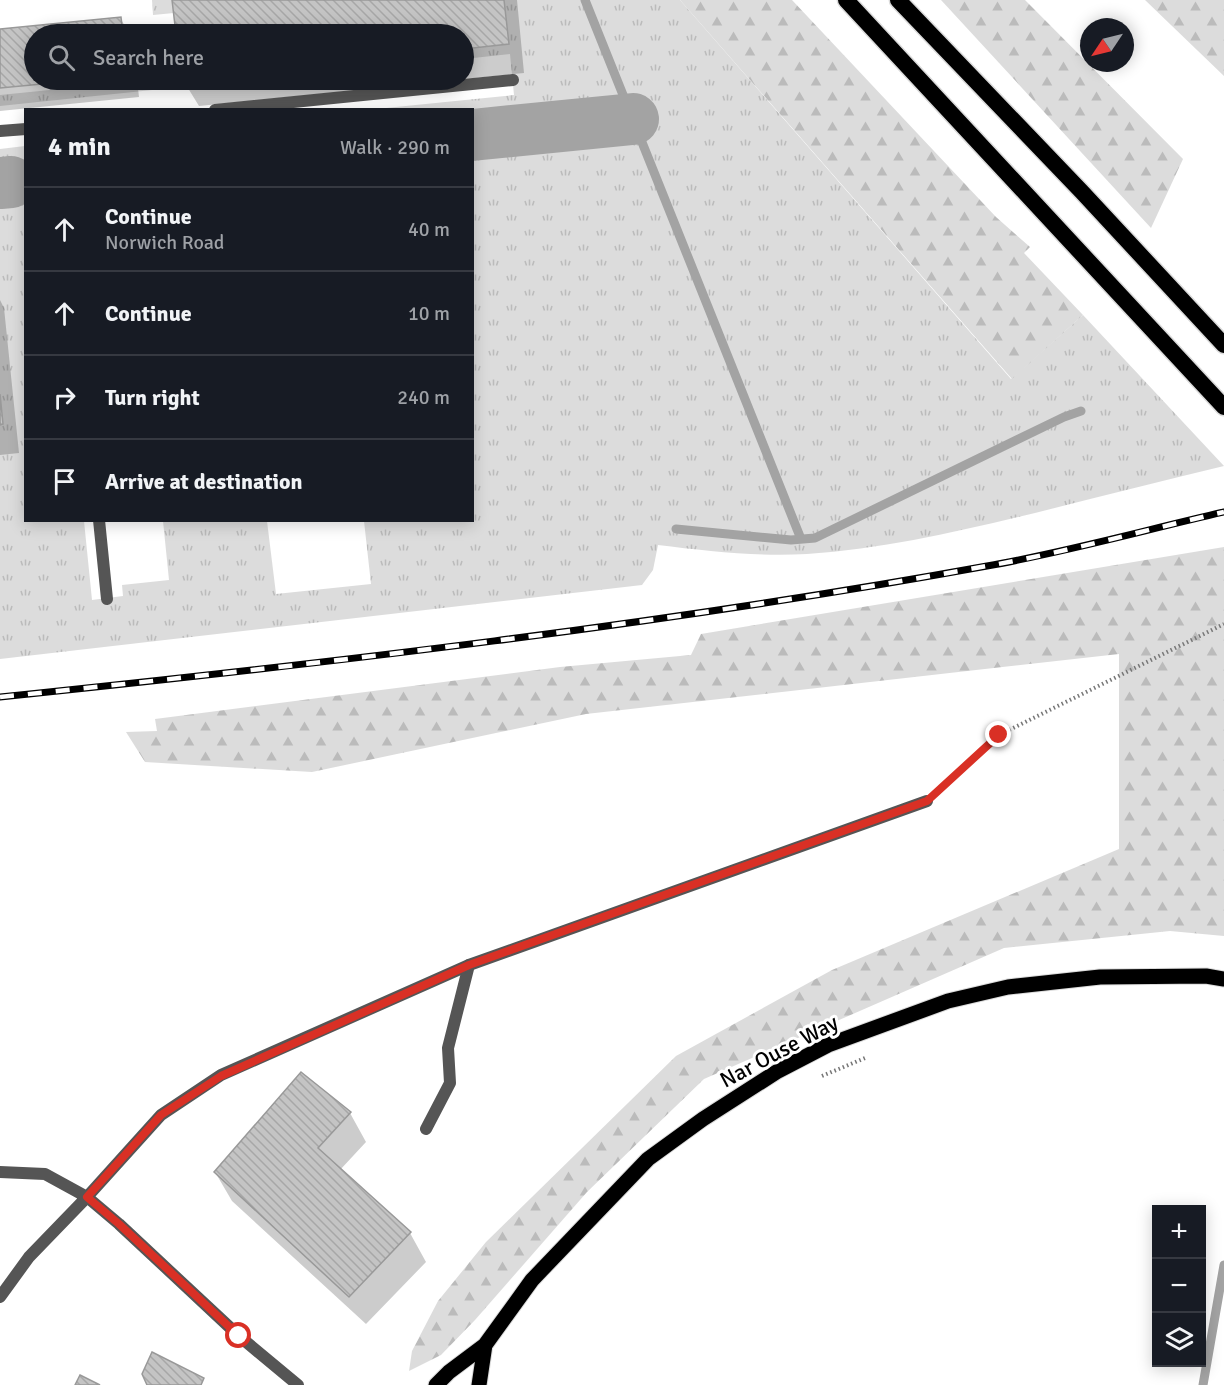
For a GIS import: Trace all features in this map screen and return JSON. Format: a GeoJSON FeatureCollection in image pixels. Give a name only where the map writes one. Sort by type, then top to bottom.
{"type":"FeatureCollection","features":[{"type":"Feature","properties":{"kind":"highway"},"geometry":{"type":"LineString","coordinates":[[846,0],[1224,407]]}},
{"type":"Feature","properties":{"kind":"highway"},"geometry":{"type":"LineString","coordinates":[[898,0],[1082,192],[1224,345]]}},
{"type":"Feature","properties":{"kind":"main road","name":"Nar Ouse Way"},"geometry":{"type":"LineString","coordinates":[[436,1385],[449,1372],[485,1345],[532,1280],[648,1159],[703,1119],[769,1077],[828,1045],[948,1001],[1008,987],[1100,976],[1206,976],[1224,979]]}},
{"type":"Feature","properties":{"kind":"main road","name":"Nar Ouse Way"},"geometry":{"type":"LineString","coordinates":[[479,1385],[485,1345]]}},
{"type":"Feature","properties":{"kind":"street"},"geometry":{"type":"LineString","coordinates":[[474,84],[513,80]]}},
{"type":"Feature","properties":{"kind":"street"},"geometry":{"type":"LineString","coordinates":[[235,108],[414,90]]}},
{"type":"Feature","properties":{"kind":"street"},"geometry":{"type":"LineString","coordinates":[[0,131],[24,129]]}},
{"type":"Feature","properties":{"kind":"street"},"geometry":{"type":"LineString","coordinates":[[99,522],[107,598]]}},
{"type":"Feature","properties":{"kind":"street"},"geometry":{"type":"LineString","coordinates":[[0,1297],[29,1257],[161,1115],[221,1076],[469,965],[927,801]]}},
{"type":"Feature","properties":{"kind":"street"},"geometry":{"type":"LineString","coordinates":[[426,1129],[450,1083],[448,1048],[469,965]]}},
{"type":"Feature","properties":{"kind":"street"},"geometry":{"type":"LineString","coordinates":[[0,1172],[45,1174],[87,1197],[239,1336],[298,1385]]}},
{"type":"Feature","properties":{"kind":"path"},"geometry":{"type":"LineString","coordinates":[[927,801],[999,735],[1224,624]]}},
{"type":"Feature","properties":{"kind":"path"},"geometry":{"type":"LineString","coordinates":[[813,1080],[866,1057]]}},
{"type":"Feature","properties":{"kind":"green space"},"geometry":{"type":"Polygon","coordinates":[[[152,0],[172,0],[174,13],[153,15],[152,0]]]}},
{"type":"Feature","properties":{"kind":"green space"},"geometry":{"type":"Polygon","coordinates":[[[504,0],[680,0],[1011,379],[1083,315],[1224,466],[979,526],[865,548],[836,552],[770,555],[658,545],[653,570],[642,585],[0,659],[0,149],[24,146],[24,522],[84,522],[92,600],[123,596],[122,585],[169,580],[163,522],[267,522],[276,594],[371,584],[364,522],[474,522],[474,108],[386,108],[514,95],[510,54],[474,58],[474,48],[508,44],[504,0]]]}},
{"type":"Feature","properties":{"kind":"green space"},"geometry":{"type":"Polygon","coordinates":[[[680,0],[792,0],[996,217],[1030,247],[1024,253],[1083,315],[1012,379],[680,0]]]}},
{"type":"Feature","properties":{"kind":"green space"},"geometry":{"type":"Polygon","coordinates":[[[941,0],[1025,0],[1080,55],[1080,72],[1097,72],[1183,159],[1151,228],[941,0]]]}},
{"type":"Feature","properties":{"kind":"green space"},"geometry":{"type":"Polygon","coordinates":[[[1145,0],[1224,0],[1224,76],[1145,0]]]}},
{"type":"Feature","properties":{"kind":"green space"},"geometry":{"type":"Polygon","coordinates":[[[50,90],[152,90],[0,106],[0,95],[50,90]]]}},
{"type":"Feature","properties":{"kind":"green space"},"geometry":{"type":"Polygon","coordinates":[[[1224,547],[1224,936],[1170,931],[1004,948],[704,1079],[587,1192],[475,1320],[441,1355],[409,1371],[412,1351],[438,1301],[486,1242],[676,1056],[832,970],[1119,849],[1119,654],[586,714],[312,772],[145,762],[126,732],[157,731],[155,719],[560,667],[691,655],[701,634],[1224,547]]]}},
{"type":"Feature","properties":{"kind":"building"},"geometry":{"type":"Polygon","coordinates":[[[172,0],[504,0],[509,44],[474,48],[474,24],[175,24],[172,0]]]}},
{"type":"Feature","properties":{"kind":"building"},"geometry":{"type":"Polygon","coordinates":[[[121,17],[122,24],[50,24],[121,17]]]}},
{"type":"Feature","properties":{"kind":"building"},"geometry":{"type":"Polygon","coordinates":[[[24,27],[24,86],[0,88],[0,29],[24,27]]]}},
{"type":"Feature","properties":{"kind":"building"},"geometry":{"type":"Polygon","coordinates":[[[0,394],[3,424],[0,425],[0,394]]]}},
{"type":"Feature","properties":{"kind":"building"},"geometry":{"type":"Polygon","coordinates":[[[301,1072],[351,1112],[318,1148],[411,1232],[349,1297],[214,1172],[301,1072]]]}},
{"type":"Feature","properties":{"kind":"building"},"geometry":{"type":"Polygon","coordinates":[[[152,1352],[204,1378],[201,1385],[147,1385],[142,1374],[152,1352]]]}},
{"type":"Feature","properties":{"kind":"building"},"geometry":{"type":"Polygon","coordinates":[[[80,1375],[100,1385],[75,1385],[80,1375]]]}},
{"type":"Feature","properties":{"kind":"waterway"},"geometry":{"type":"LineString","coordinates":[[585,0],[801,539]]}},
{"type":"Feature","properties":{"kind":"waterway"},"geometry":{"type":"LineString","coordinates":[[474,135],[633,119]]}},
{"type":"Feature","properties":{"kind":"waterway"},"geometry":{"type":"LineString","coordinates":[[0,183],[11,182]]}},
{"type":"Feature","properties":{"kind":"waterway"},"geometry":{"type":"LineString","coordinates":[[676,529],[791,540],[815,538],[1064,417],[1081,411]]}},
{"type":"Feature","properties":{"kind":"waterway"},"geometry":{"type":"LineString","coordinates":[[1203,1385],[1224,1265]]}},
{"type":"Feature","properties":{"kind":"railway"},"geometry":{"type":"LineString","coordinates":[[0,697],[495,641],[741,607],[1017,560],[1224,512]]}},
{"type":"Feature","properties":{"kind":"route"},"geometry":{"type":"LineString","coordinates":[[239,1336],[87,1197],[161,1115],[221,1076],[469,965],[927,801],[999,735]]}}]}
